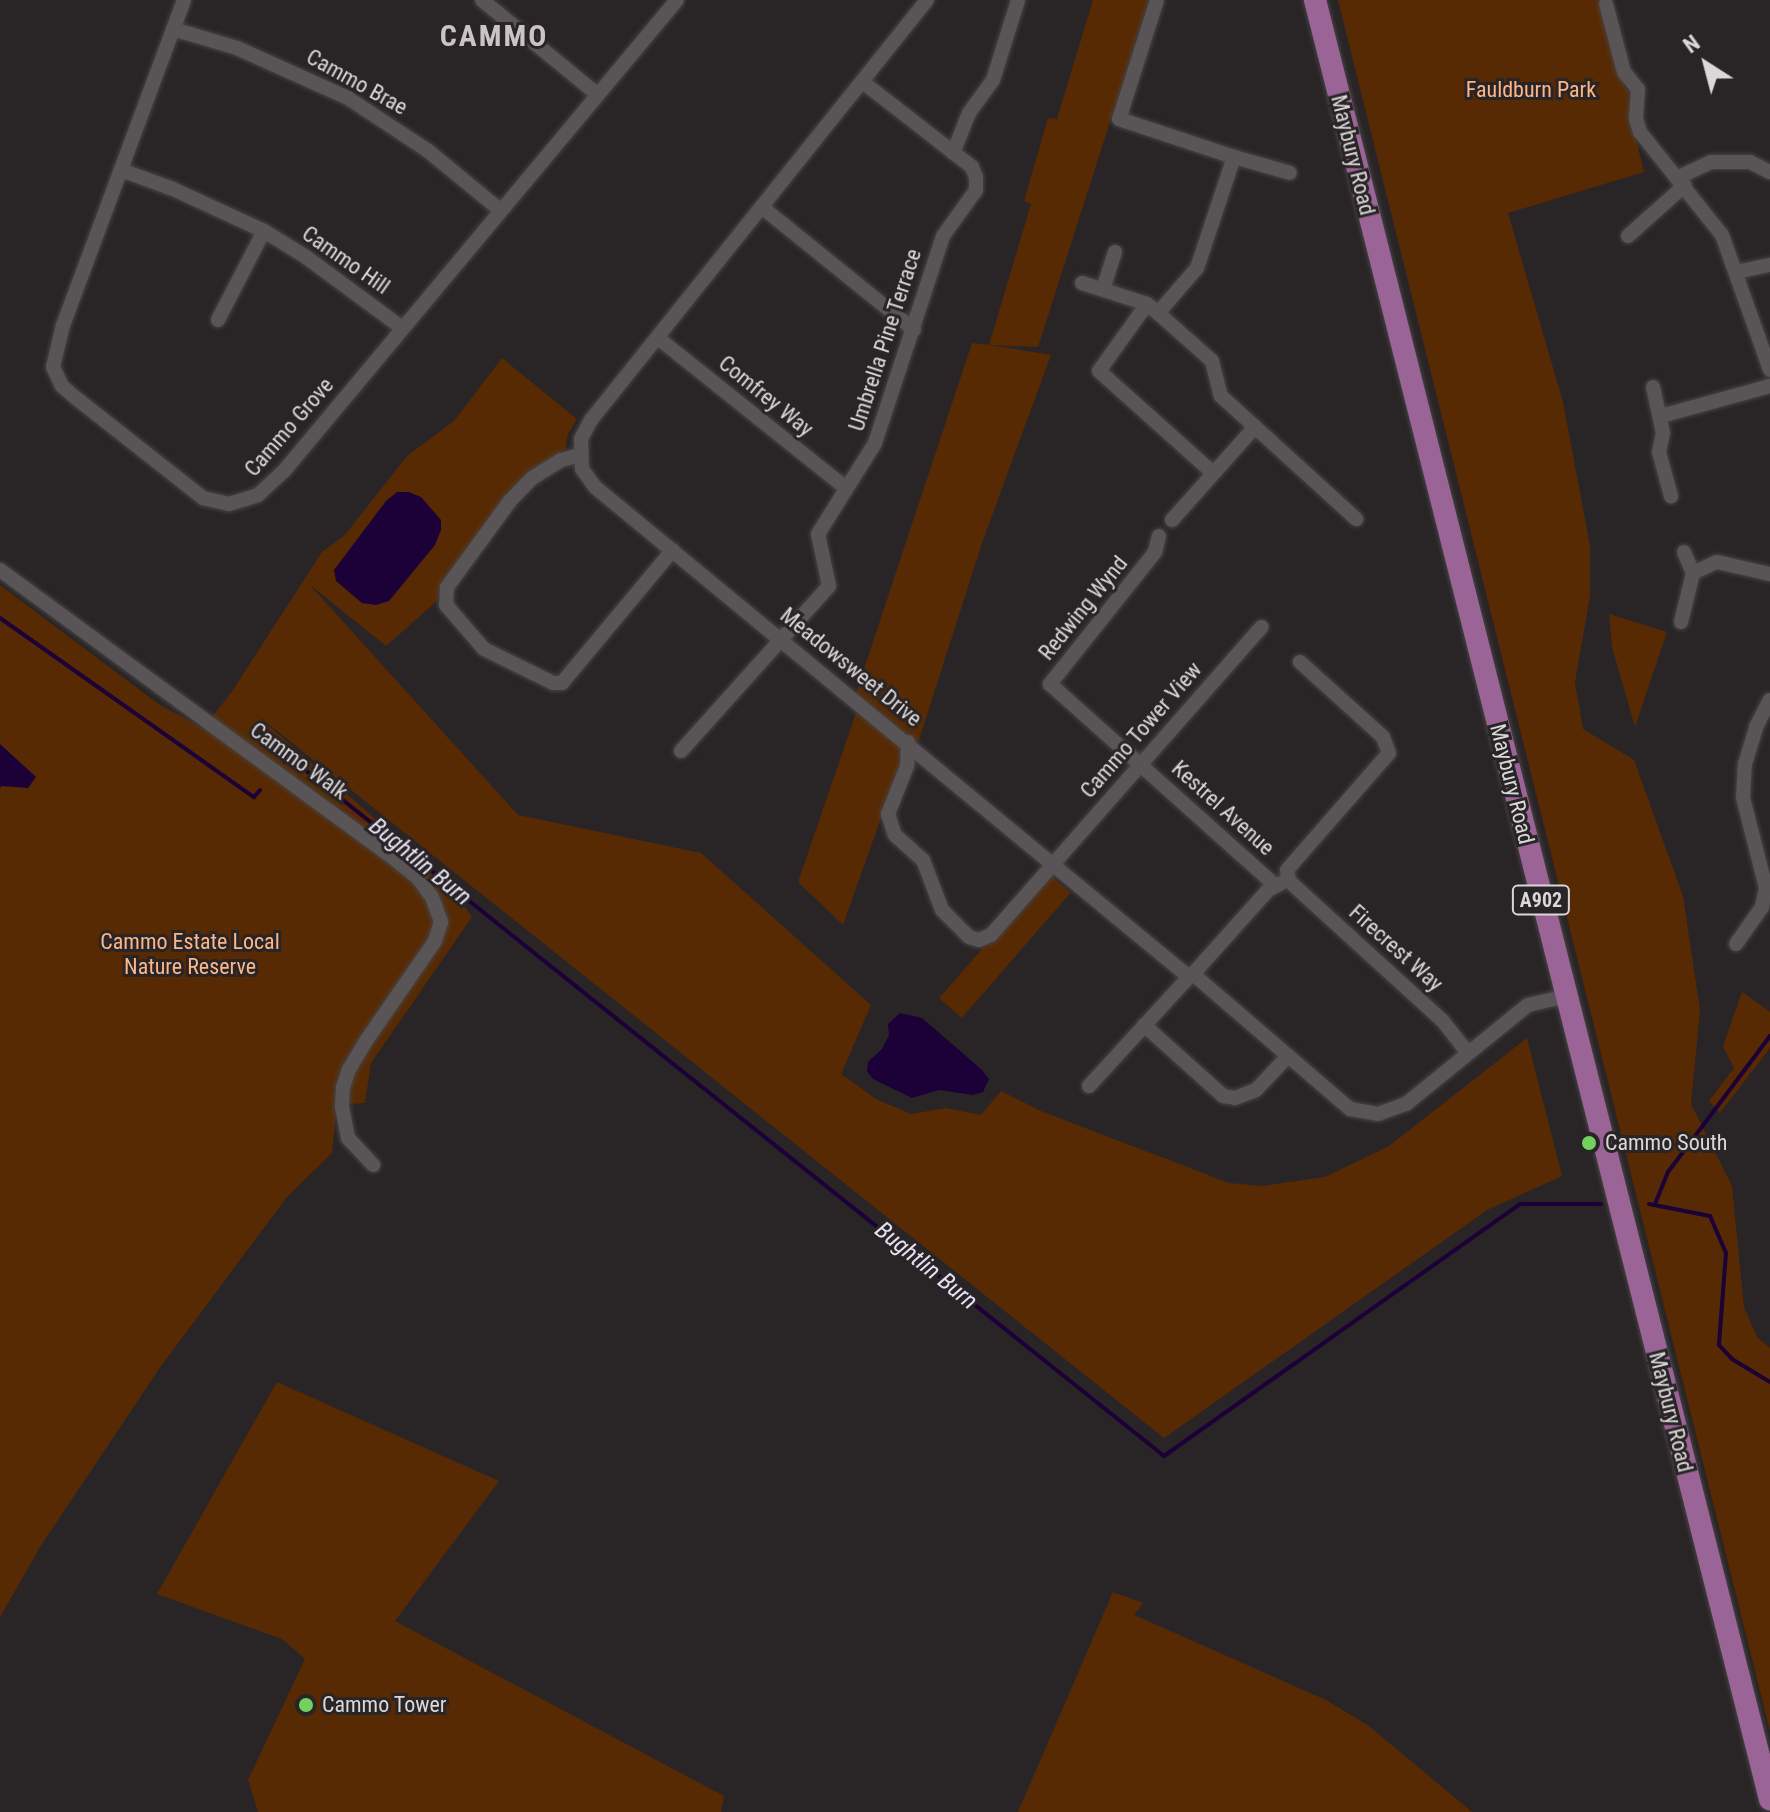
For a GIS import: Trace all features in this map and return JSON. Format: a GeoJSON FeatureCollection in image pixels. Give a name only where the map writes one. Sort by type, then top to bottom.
{"type":"FeatureCollection","features":[{"type":"Feature","properties":{"kind":"main road","name":"Maybury Road"},"geometry":{"type":"LineString","coordinates":[[1315,0],[1770,1799]]}},
{"type":"Feature","properties":{"kind":"street","name":"Cammo Grove"},"geometry":{"type":"LineString","coordinates":[[184,0],[63,325],[53,367],[62,386],[203,498],[229,504],[250,499],[269,487],[677,0]]}},
{"type":"Feature","properties":{"kind":"street"},"geometry":{"type":"LineString","coordinates":[[482,0],[597,94]]}},
{"type":"Feature","properties":{"kind":"street"},"geometry":{"type":"LineString","coordinates":[[673,550],[562,683],[553,683],[484,649],[446,605],[447,587],[510,501],[532,478],[561,460],[579,455],[581,439],[591,420],[927,0]]}},
{"type":"Feature","properties":{"kind":"street"},"geometry":{"type":"LineString","coordinates":[[953,153],[969,113],[993,80],[1018,0]]}},
{"type":"Feature","properties":{"kind":"street"},"geometry":{"type":"LineString","coordinates":[[1157,0],[1119,119],[1290,173]]}},
{"type":"Feature","properties":{"kind":"street"},"geometry":{"type":"LineString","coordinates":[[1606,4],[1624,72],[1638,89],[1636,119],[1640,132],[1722,235],[1770,370]]}},
{"type":"Feature","properties":{"kind":"street","name":"Cammo Brae"},"geometry":{"type":"LineString","coordinates":[[173,29],[237,48],[348,98],[427,150],[500,210]]}},
{"type":"Feature","properties":{"kind":"street","name":"Umbrella Pine Terrace"},"geometry":{"type":"LineString","coordinates":[[782,640],[829,586],[818,534],[848,491],[846,488],[875,443],[943,236],[976,190],[972,167],[863,82]]}},
{"type":"Feature","properties":{"kind":"street"},"geometry":{"type":"LineString","coordinates":[[1213,473],[1099,371],[1153,308],[1197,268],[1234,157]]}},
{"type":"Feature","properties":{"kind":"street"},"geometry":{"type":"LineString","coordinates":[[1628,236],[1682,181],[1711,162],[1750,162],[1770,172]]}},
{"type":"Feature","properties":{"kind":"street","name":"Cammo Hill"},"geometry":{"type":"LineString","coordinates":[[121,170],[197,199],[264,231],[306,257],[401,327]]}},
{"type":"Feature","properties":{"kind":"street"},"geometry":{"type":"LineString","coordinates":[[763,208],[914,330]]}},
{"type":"Feature","properties":{"kind":"street"},"geometry":{"type":"LineString","coordinates":[[217,320],[264,231]]}},
{"type":"Feature","properties":{"kind":"street"},"geometry":{"type":"LineString","coordinates":[[1103,289],[1115,252]]}},
{"type":"Feature","properties":{"kind":"street"},"geometry":{"type":"LineString","coordinates":[[1736,272],[1770,265]]}},
{"type":"Feature","properties":{"kind":"street"},"geometry":{"type":"LineString","coordinates":[[1082,283],[1153,308],[1212,361],[1221,396],[1356,519]]}},
{"type":"Feature","properties":{"kind":"street","name":"Comfrey Way"},"geometry":{"type":"LineString","coordinates":[[658,338],[846,488]]}},
{"type":"Feature","properties":{"kind":"street"},"geometry":{"type":"LineString","coordinates":[[1661,416],[1770,386]]}},
{"type":"Feature","properties":{"kind":"street"},"geometry":{"type":"LineString","coordinates":[[1653,387],[1663,433],[1659,452],[1671,496]]}},
{"type":"Feature","properties":{"kind":"street"},"geometry":{"type":"LineString","coordinates":[[1172,520],[1255,427]]}},
{"type":"Feature","properties":{"kind":"street","name":"Meadowsweet Drive"},"geometry":{"type":"LineString","coordinates":[[579,455],[582,469],[595,487],[1054,862],[1350,1109],[1378,1114],[1406,1104],[1451,1071],[1468,1053],[1528,1005],[1566,996]]}},
{"type":"Feature","properties":{"kind":"street","name":"Redwing Wynd"},"geometry":{"type":"LineString","coordinates":[[1141,763],[1050,684],[1155,552],[1159,536]]}},
{"type":"Feature","properties":{"kind":"street"},"geometry":{"type":"LineString","coordinates":[[1681,622],[1693,573],[1684,552]]}},
{"type":"Feature","properties":{"kind":"street"},"geometry":{"type":"LineString","coordinates":[[1693,573],[1717,562],[1770,574]]}},
{"type":"Feature","properties":{"kind":"street","name":"Cammo Walk"},"geometry":{"type":"LineString","coordinates":[[0,570],[366,837],[409,870],[432,897],[441,922],[435,941],[360,1050],[343,1087],[342,1107],[348,1138],[373,1165]]}},
{"type":"Feature","properties":{"kind":"street","name":"Cammo Tower View"},"geometry":{"type":"LineString","coordinates":[[908,742],[907,766],[888,814],[895,835],[929,869],[942,910],[969,937],[979,940],[991,935],[1262,627]]}},
{"type":"Feature","properties":{"kind":"street"},"geometry":{"type":"LineString","coordinates":[[681,751],[782,640]]}},
{"type":"Feature","properties":{"kind":"street"},"geometry":{"type":"LineString","coordinates":[[1089,1086],[1191,975],[1282,883],[1287,870],[1389,753],[1383,737],[1300,662]]}},
{"type":"Feature","properties":{"kind":"street"},"geometry":{"type":"LineString","coordinates":[[1736,944],[1762,907],[1766,888],[1743,798],[1745,764],[1756,727],[1770,700]]}},
{"type":"Feature","properties":{"kind":"street","name":"Kestrel Avenue"},"geometry":{"type":"LineString","coordinates":[[1141,763],[1282,883]]}},
{"type":"Feature","properties":{"kind":"street"},"geometry":{"type":"LineString","coordinates":[[1755,841],[1770,837]]}},
{"type":"Feature","properties":{"kind":"street","name":"Firecrest Way"},"geometry":{"type":"LineString","coordinates":[[1282,883],[1442,1020],[1468,1053]]}},
{"type":"Feature","properties":{"kind":"street"},"geometry":{"type":"LineString","coordinates":[[1144,1025],[1223,1096],[1235,1098],[1256,1090],[1288,1056]]}},
{"type":"Feature","properties":{"kind":"green space"},"geometry":{"type":"Polygon","coordinates":[[[1093,0],[1149,0],[1038,347],[990,345],[1051,355],[983,540],[917,746],[855,696],[972,343],[989,345],[1031,204],[1024,201],[1048,118],[1057,119],[1093,0]]]}},
{"type":"Feature","properties":{"kind":"green space","name":"Fauldburn Park"},"geometry":{"type":"Polygon","coordinates":[[[1338,0],[1601,0],[1620,77],[1633,100],[1631,118],[1644,172],[1508,213],[1563,402],[1590,546],[1590,596],[1575,682],[1583,729],[1634,760],[1683,896],[1700,1010],[1691,1104],[1732,1186],[1744,1307],[1757,1337],[1770,1348],[1770,1731],[1338,0]]]}},
{"type":"Feature","properties":{"kind":"green space","name":"Cammo Estate Local Nature Reserve"},"geometry":{"type":"Polygon","coordinates":[[[502,358],[577,419],[568,434],[565,450],[527,472],[442,581],[437,601],[386,646],[309,584],[518,815],[701,853],[871,1005],[841,1074],[876,1099],[911,1114],[946,1108],[981,1115],[1001,1091],[1041,1111],[1229,1183],[1262,1186],[1325,1177],[1389,1146],[1527,1038],[1562,1176],[1487,1210],[1164,1438],[252,711],[444,879],[472,917],[371,1063],[365,1103],[337,1105],[332,1153],[287,1197],[161,1366],[40,1547],[0,1617],[0,585],[160,705],[203,728],[231,693],[322,552],[344,536],[407,456],[454,421],[502,358]]]}},
{"type":"Feature","properties":{"kind":"green space"},"geometry":{"type":"Polygon","coordinates":[[[1609,614],[1667,632],[1635,727],[1612,647],[1609,614]]]}},
{"type":"Feature","properties":{"kind":"green space"},"geometry":{"type":"Polygon","coordinates":[[[858,707],[908,742],[843,925],[798,882],[858,707]]]}},
{"type":"Feature","properties":{"kind":"green space"},"geometry":{"type":"Polygon","coordinates":[[[1048,873],[1071,893],[962,1018],[939,998],[1048,873]]]}},
{"type":"Feature","properties":{"kind":"green space"},"geometry":{"type":"Polygon","coordinates":[[[1742,992],[1770,1012],[1770,1048],[1720,1113],[1709,1101],[1734,1068],[1723,1046],[1742,992]]]}},
{"type":"Feature","properties":{"kind":"green space"},"geometry":{"type":"Polygon","coordinates":[[[277,1382],[499,1481],[395,1621],[724,1796],[721,1812],[258,1812],[248,1780],[305,1659],[282,1639],[157,1594],[277,1382]]]}},
{"type":"Feature","properties":{"kind":"green space"},"geometry":{"type":"Polygon","coordinates":[[[1113,1592],[1143,1603],[1134,1615],[1326,1700],[1369,1726],[1472,1812],[1018,1812],[1113,1592]]]}},
{"type":"Feature","properties":{"kind":"shaded area"},"geometry":{"type":"Polygon","coordinates":[[[397,492],[409,492],[421,497],[441,520],[441,530],[435,545],[389,601],[376,605],[362,603],[336,581],[334,570],[386,501],[397,492]]]}},
{"type":"Feature","properties":{"kind":"shaded area"},"geometry":{"type":"Polygon","coordinates":[[[0,744],[36,777],[28,788],[1,786],[0,789],[0,744]]]}},
{"type":"Feature","properties":{"kind":"shaded area"},"geometry":{"type":"Polygon","coordinates":[[[900,1013],[922,1018],[981,1069],[989,1079],[983,1092],[973,1095],[939,1090],[912,1098],[873,1079],[867,1071],[868,1062],[882,1049],[889,1035],[888,1024],[900,1013]]]}},
{"type":"Feature","properties":{"kind":"waterway","name":"Bughtlin Burn"},"geometry":{"type":"LineString","coordinates":[[0,618],[254,797],[260,790]]}},
{"type":"Feature","properties":{"kind":"waterway","name":"Bughtlin Burn"},"geometry":{"type":"LineString","coordinates":[[285,762],[289,757],[1164,1456],[1520,1204],[1601,1204]]}},
{"type":"Feature","properties":{"kind":"waterway"},"geometry":{"type":"LineString","coordinates":[[1655,1204],[1668,1172],[1770,1036]]}},
{"type":"Feature","properties":{"kind":"waterway","name":"Bughtlin Burn"},"geometry":{"type":"LineString","coordinates":[[1649,1204],[1710,1216],[1726,1253],[1719,1345],[1732,1359],[1770,1382]]}},
{"type":"Feature","properties":{"kind":"place","name":"Cammo South"},"geometry":{"type":"Point","coordinates":[1589,1143]}},
{"type":"Feature","properties":{"kind":"place","name":"Cammo Tower"},"geometry":{"type":"Point","coordinates":[306,1705]}},
{"type":"Feature","properties":{"kind":"district","name":"CAMMO"},"geometry":{"type":"Point","coordinates":[494,36]}}]}
